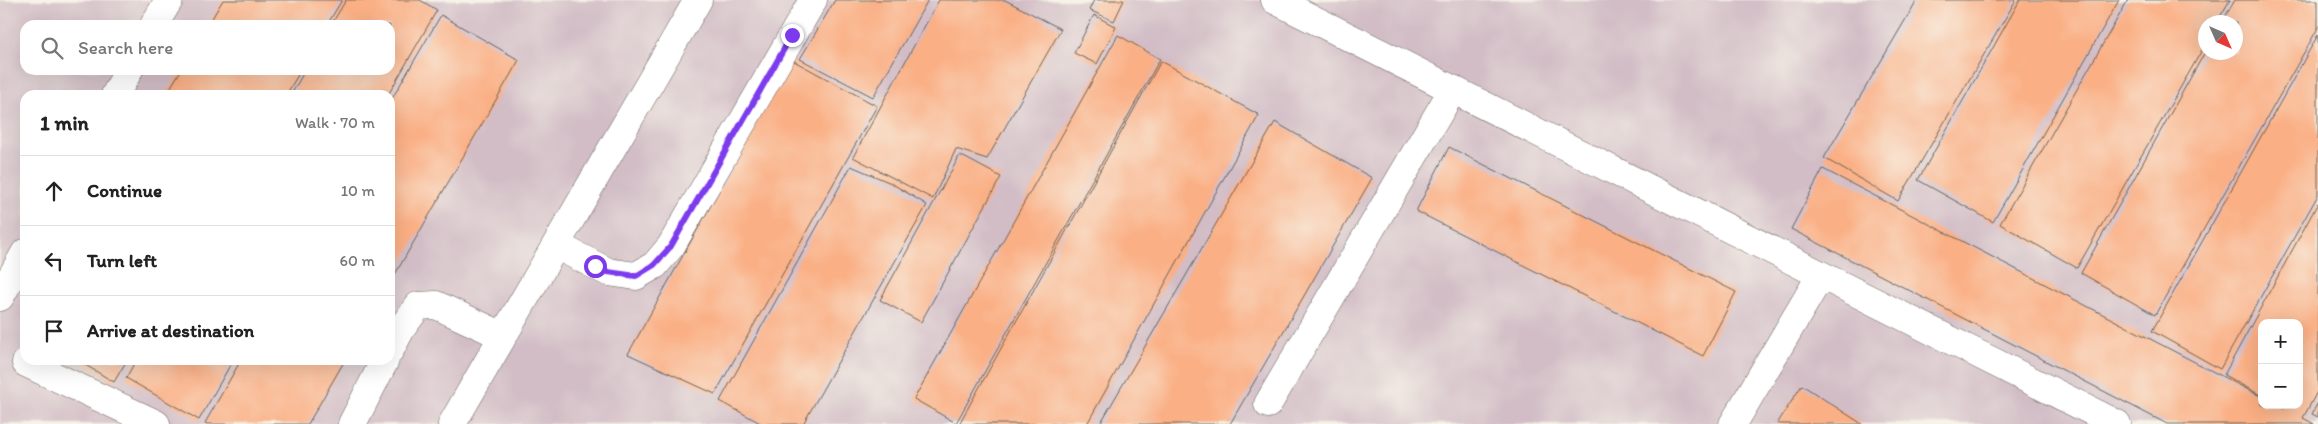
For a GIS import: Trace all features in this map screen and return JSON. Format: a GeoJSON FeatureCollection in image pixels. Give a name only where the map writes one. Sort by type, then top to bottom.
{"type":"FeatureCollection","features":[{"type":"Feature","properties":{"kind":"street"},"geometry":{"type":"LineString","coordinates":[[157,20],[168,0]]}},
{"type":"Feature","properties":{"kind":"street"},"geometry":{"type":"LineString","coordinates":[[452,424],[698,0]]}},
{"type":"Feature","properties":{"kind":"street"},"geometry":{"type":"LineString","coordinates":[[556,245],[608,272],[636,276],[654,265],[671,246],[813,0]]}},
{"type":"Feature","properties":{"kind":"street"},"geometry":{"type":"LineString","coordinates":[[1275,0],[2117,424]]}},
{"type":"Feature","properties":{"kind":"street"},"geometry":{"type":"LineString","coordinates":[[118,90],[126,75]]}},
{"type":"Feature","properties":{"kind":"street"},"geometry":{"type":"LineString","coordinates":[[1268,404],[1453,89]]}},
{"type":"Feature","properties":{"kind":"street"},"geometry":{"type":"LineString","coordinates":[[0,297],[20,262]]}},
{"type":"Feature","properties":{"kind":"street"},"geometry":{"type":"LineString","coordinates":[[1733,424],[1821,275]]}},
{"type":"Feature","properties":{"kind":"street"},"geometry":{"type":"LineString","coordinates":[[395,340],[418,306],[436,305],[503,336]]}},
{"type":"Feature","properties":{"kind":"street"},"geometry":{"type":"LineString","coordinates":[[28,365],[156,424]]}},
{"type":"Feature","properties":{"kind":"street"},"geometry":{"type":"LineString","coordinates":[[352,424],[382,365]]}},
{"type":"Feature","properties":{"kind":"shaded area"},"geometry":{"type":"Polygon","coordinates":[[[0,0],[2318,0],[2318,424],[0,424],[0,0]]]}},
{"type":"Feature","properties":{"kind":"building"},"geometry":{"type":"Polygon","coordinates":[[[223,0],[342,0],[330,20],[211,20],[223,0]]]}},
{"type":"Feature","properties":{"kind":"building"},"geometry":{"type":"Polygon","coordinates":[[[346,0],[420,0],[437,10],[391,90],[294,90],[302,75],[395,75],[395,20],[334,20],[346,0]]]}},
{"type":"Feature","properties":{"kind":"building"},"geometry":{"type":"Polygon","coordinates":[[[835,0],[928,0],[873,97],[800,59],[835,0]]]}},
{"type":"Feature","properties":{"kind":"building"},"geometry":{"type":"Polygon","coordinates":[[[939,0],[1005,0],[1061,29],[987,159],[956,149],[933,199],[853,157],[939,0]]]}},
{"type":"Feature","properties":{"kind":"building"},"geometry":{"type":"Polygon","coordinates":[[[1094,0],[1124,0],[1114,21],[1089,10],[1094,0]]]}},
{"type":"Feature","properties":{"kind":"building"},"geometry":{"type":"Polygon","coordinates":[[[1917,0],[2016,0],[1898,201],[1824,158],[1917,0]]]}},
{"type":"Feature","properties":{"kind":"building"},"geometry":{"type":"Polygon","coordinates":[[[2020,0],[2119,0],[1993,222],[1918,180],[2020,0]]]}},
{"type":"Feature","properties":{"kind":"building"},"geometry":{"type":"Polygon","coordinates":[[[2128,0],[2230,0],[2221,15],[2198,15],[2198,57],[2077,268],[2000,224],[2128,0]]]}},
{"type":"Feature","properties":{"kind":"building"},"geometry":{"type":"Polygon","coordinates":[[[2235,0],[2318,0],[2318,28],[2155,315],[2081,273],[2201,60],[2243,60],[2243,15],[2226,15],[2235,0]]]}},
{"type":"Feature","properties":{"kind":"building"},"geometry":{"type":"Polygon","coordinates":[[[441,15],[519,60],[395,274],[395,93],[441,15]]]}},
{"type":"Feature","properties":{"kind":"building"},"geometry":{"type":"Polygon","coordinates":[[[1094,15],[1116,27],[1097,64],[1074,53],[1094,15]]]}},
{"type":"Feature","properties":{"kind":"building"},"geometry":{"type":"Polygon","coordinates":[[[1118,35],[1160,59],[956,423],[914,399],[1118,35]]]}},
{"type":"Feature","properties":{"kind":"building"},"geometry":{"type":"Polygon","coordinates":[[[2318,35],[2318,195],[2220,369],[2152,331],[2318,35]]]}},
{"type":"Feature","properties":{"kind":"building"},"geometry":{"type":"Polygon","coordinates":[[[792,60],[877,106],[715,394],[628,354],[792,60]]]}},
{"type":"Feature","properties":{"kind":"building"},"geometry":{"type":"Polygon","coordinates":[[[1161,61],[1259,115],[1087,424],[959,424],[1161,61]]]}},
{"type":"Feature","properties":{"kind":"building"},"geometry":{"type":"Polygon","coordinates":[[[178,75],[298,75],[289,90],[169,90],[178,75]]]}},
{"type":"Feature","properties":{"kind":"building"},"geometry":{"type":"Polygon","coordinates":[[[1275,122],[1372,178],[1230,424],[1100,424],[1275,122]]]}},
{"type":"Feature","properties":{"kind":"building"},"geometry":{"type":"Polygon","coordinates":[[[1449,147],[1736,292],[1703,356],[1416,211],[1449,147]]]}},
{"type":"Feature","properties":{"kind":"building"},"geometry":{"type":"Polygon","coordinates":[[[960,155],[1001,177],[921,322],[880,300],[960,155]]]}},
{"type":"Feature","properties":{"kind":"building"},"geometry":{"type":"Polygon","coordinates":[[[851,166],[891,183],[927,205],[803,424],[762,424],[720,401],[851,166]]]}},
{"type":"Feature","properties":{"kind":"building"},"geometry":{"type":"Polygon","coordinates":[[[1823,169],[2258,395],[2258,409],[2303,409],[2303,319],[2258,319],[2258,394],[2224,375],[2318,203],[2318,390],[2303,418],[2314,424],[2167,424],[1791,229],[1823,169]]]}},
{"type":"Feature","properties":{"kind":"building"},"geometry":{"type":"Polygon","coordinates":[[[85,365],[124,365],[114,382],[85,365]]]}},
{"type":"Feature","properties":{"kind":"building"},"geometry":{"type":"Polygon","coordinates":[[[133,365],[230,365],[199,420],[126,378],[133,365]]]}},
{"type":"Feature","properties":{"kind":"building"},"geometry":{"type":"Polygon","coordinates":[[[238,365],[342,365],[308,424],[205,423],[238,365]]]}},
{"type":"Feature","properties":{"kind":"building"},"geometry":{"type":"Polygon","coordinates":[[[1802,385],[1862,424],[1777,424],[1802,385]]]}},
{"type":"Feature","properties":{"kind":"building"},"geometry":{"type":"Polygon","coordinates":[[[2318,402],[2318,417],[2312,414],[2318,402]]]}},
{"type":"Feature","properties":{"kind":"route"},"geometry":{"type":"LineString","coordinates":[[595,266],[608,272],[636,276],[654,265],[671,246],[792,35]]}}]}
